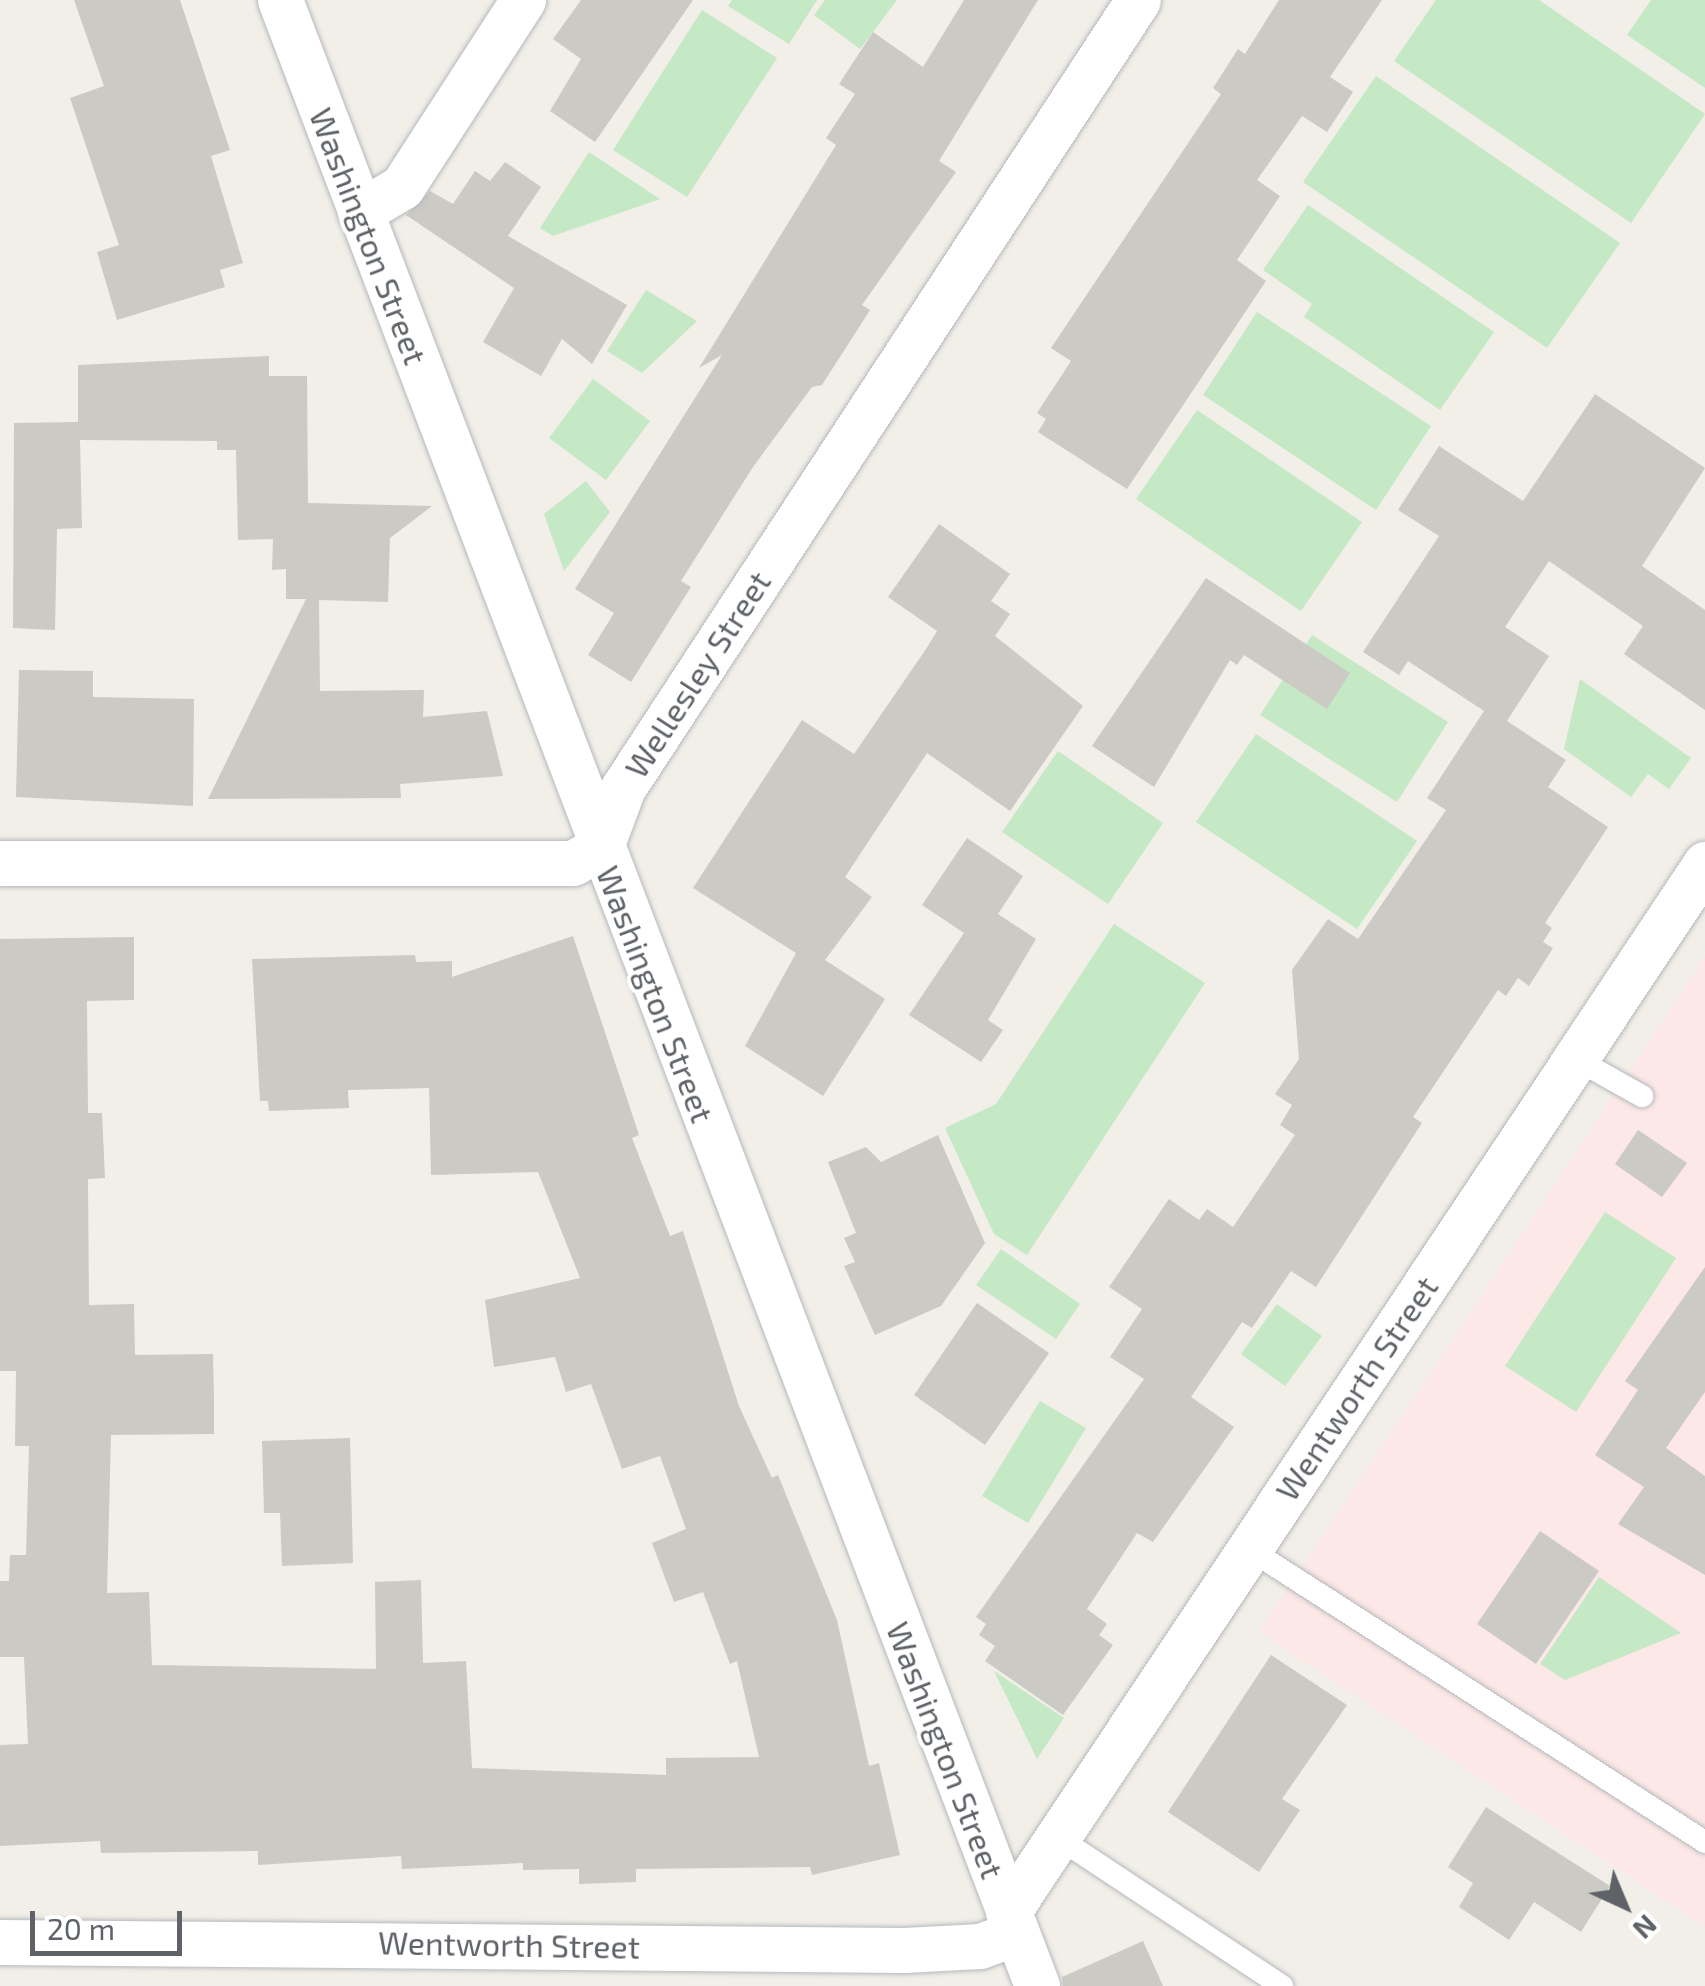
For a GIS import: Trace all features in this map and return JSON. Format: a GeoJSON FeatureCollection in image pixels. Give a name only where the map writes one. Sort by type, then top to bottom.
{"type":"FeatureCollection","features":[{"type":"Feature","properties":{"kind":"street","name":"Washington Street"},"geometry":{"type":"LineString","coordinates":[[280,0],[1036,1986]]}},
{"type":"Feature","properties":{"kind":"street"},"geometry":{"type":"LineString","coordinates":[[360,212],[402,187],[523,0]]}},
{"type":"Feature","properties":{"kind":"street","name":"Wellesley Street"},"geometry":{"type":"LineString","coordinates":[[600,847],[622,788],[1138,0]]}},
{"type":"Feature","properties":{"kind":"street"},"geometry":{"type":"LineString","coordinates":[[0,863],[573,863],[600,847]]}},
{"type":"Feature","properties":{"kind":"street","name":"Wentworth Street"},"geometry":{"type":"LineString","coordinates":[[0,1942],[904,1950],[980,1946],[1012,1922],[1057,1837],[1705,864]]}},
{"type":"Feature","properties":{"kind":"lane"},"geometry":{"type":"LineString","coordinates":[[1576,1058],[1642,1096]]}},
{"type":"Feature","properties":{"kind":"lane"},"geometry":{"type":"LineString","coordinates":[[1249,1549],[1705,1842]]}},
{"type":"Feature","properties":{"kind":"lane"},"geometry":{"type":"LineString","coordinates":[[1057,1837],[1282,1986]]}},
{"type":"Feature","properties":{"kind":"shaded area"},"geometry":{"type":"Polygon","coordinates":[[[1705,957],[1705,1927],[1259,1632],[1705,957]]]}},
{"type":"Feature","properties":{"kind":"green space"},"geometry":{"type":"Polygon","coordinates":[[[732,0],[817,0],[789,44],[728,6],[732,0]]]}},
{"type":"Feature","properties":{"kind":"green space"},"geometry":{"type":"Polygon","coordinates":[[[825,0],[897,0],[860,49],[814,15],[825,0]]]}},
{"type":"Feature","properties":{"kind":"green space"},"geometry":{"type":"Polygon","coordinates":[[[1436,0],[1539,0],[1705,114],[1631,223],[1394,61],[1436,0]]]}},
{"type":"Feature","properties":{"kind":"green space"},"geometry":{"type":"Polygon","coordinates":[[[1651,0],[1705,0],[1705,88],[1627,35],[1651,0]]]}},
{"type":"Feature","properties":{"kind":"green space"},"geometry":{"type":"Polygon","coordinates":[[[702,10],[777,58],[687,197],[613,150],[702,10]]]}},
{"type":"Feature","properties":{"kind":"green space"},"geometry":{"type":"Polygon","coordinates":[[[1376,76],[1620,243],[1547,348],[1303,182],[1376,76]]]}},
{"type":"Feature","properties":{"kind":"green space"},"geometry":{"type":"Polygon","coordinates":[[[589,152],[660,199],[553,236],[540,228],[589,152]]]}},
{"type":"Feature","properties":{"kind":"green space"},"geometry":{"type":"Polygon","coordinates":[[[1308,205],[1494,332],[1440,410],[1304,317],[1312,304],[1263,270],[1308,205]]]}},
{"type":"Feature","properties":{"kind":"green space"},"geometry":{"type":"Polygon","coordinates":[[[646,290],[697,321],[642,373],[607,351],[646,290]]]}},
{"type":"Feature","properties":{"kind":"green space"},"geometry":{"type":"Polygon","coordinates":[[[1257,312],[1431,426],[1376,510],[1203,395],[1257,312]]]}},
{"type":"Feature","properties":{"kind":"green space"},"geometry":{"type":"Polygon","coordinates":[[[593,379],[650,421],[606,480],[549,438],[593,379]]]}},
{"type":"Feature","properties":{"kind":"green space"},"geometry":{"type":"Polygon","coordinates":[[[1197,410],[1362,522],[1301,611],[1136,499],[1197,410]]]}},
{"type":"Feature","properties":{"kind":"green space"},"geometry":{"type":"Polygon","coordinates":[[[586,481],[610,512],[564,571],[544,514],[586,481]]]}},
{"type":"Feature","properties":{"kind":"green space"},"geometry":{"type":"Polygon","coordinates":[[[1312,635],[1448,722],[1397,802],[1260,715],[1312,635]]]}},
{"type":"Feature","properties":{"kind":"green space"},"geometry":{"type":"Polygon","coordinates":[[[1580,679],[1691,758],[1669,789],[1648,774],[1631,797],[1564,749],[1580,679]]]}},
{"type":"Feature","properties":{"kind":"green space"},"geometry":{"type":"Polygon","coordinates":[[[1256,734],[1417,841],[1357,929],[1196,822],[1256,734]]]}},
{"type":"Feature","properties":{"kind":"green space"},"geometry":{"type":"Polygon","coordinates":[[[1058,751],[1163,823],[1108,904],[1002,832],[1058,751]]]}},
{"type":"Feature","properties":{"kind":"green space"},"geometry":{"type":"Polygon","coordinates":[[[1114,924],[1205,983],[1027,1255],[994,1234],[945,1128],[996,1104],[1114,924]]]}},
{"type":"Feature","properties":{"kind":"green space"},"geometry":{"type":"Polygon","coordinates":[[[1605,1212],[1676,1258],[1576,1412],[1505,1366],[1605,1212]]]}},
{"type":"Feature","properties":{"kind":"green space"},"geometry":{"type":"Polygon","coordinates":[[[1001,1249],[1080,1304],[1056,1339],[976,1285],[1001,1249]]]}},
{"type":"Feature","properties":{"kind":"green space"},"geometry":{"type":"Polygon","coordinates":[[[1277,1304],[1322,1336],[1285,1386],[1241,1354],[1277,1304]]]}},
{"type":"Feature","properties":{"kind":"green space"},"geometry":{"type":"Polygon","coordinates":[[[1040,1401],[1086,1428],[1028,1523],[982,1496],[1040,1401]]]}},
{"type":"Feature","properties":{"kind":"green space"},"geometry":{"type":"Polygon","coordinates":[[[1599,1577],[1681,1633],[1565,1680],[1540,1664],[1599,1577]]]}},
{"type":"Feature","properties":{"kind":"green space"},"geometry":{"type":"Polygon","coordinates":[[[994,1671],[1064,1718],[1037,1759],[994,1671]]]}},
{"type":"Feature","properties":{"kind":"building"},"geometry":{"type":"Polygon","coordinates":[[[74,0],[180,0],[230,150],[211,156],[243,263],[220,270],[225,287],[117,320],[97,252],[119,245],[70,98],[104,86],[74,0]]]}},
{"type":"Feature","properties":{"kind":"building"},"geometry":{"type":"Polygon","coordinates":[[[581,0],[693,0],[595,142],[550,111],[581,59],[553,39],[581,0]]]}},
{"type":"Feature","properties":{"kind":"building"},"geometry":{"type":"Polygon","coordinates":[[[964,0],[1038,0],[939,161],[956,172],[862,305],[870,310],[822,385],[812,387],[753,467],[681,581],[691,587],[631,682],[588,655],[614,613],[575,589],[722,355],[699,368],[836,145],[826,138],[855,94],[839,84],[873,32],[923,67],[964,0]]]}},
{"type":"Feature","properties":{"kind":"building"},"geometry":{"type":"Polygon","coordinates":[[[1279,0],[1382,0],[1330,77],[1353,92],[1327,132],[1302,116],[1257,180],[1280,196],[1237,260],[1266,281],[1127,489],[1038,432],[1046,419],[1037,413],[1071,361],[1051,348],[1221,94],[1213,88],[1238,49],[1245,54],[1279,0]]]}},
{"type":"Feature","properties":{"kind":"building"},"geometry":{"type":"Polygon","coordinates":[[[505,162],[541,187],[508,236],[627,305],[592,364],[562,339],[541,376],[483,342],[514,288],[406,215],[430,191],[453,204],[475,171],[490,181],[505,162]]]}},
{"type":"Feature","properties":{"kind":"building"},"geometry":{"type":"Polygon","coordinates":[[[269,356],[269,376],[307,376],[308,503],[432,506],[390,538],[388,602],[319,600],[320,691],[424,690],[423,717],[487,711],[503,776],[400,784],[401,798],[208,799],[306,599],[286,599],[286,569],[272,570],[273,539],[238,540],[236,450],[217,450],[217,441],[80,440],[82,528],[57,529],[55,630],[13,628],[14,423],[78,422],[78,365],[269,356]]]}},
{"type":"Feature","properties":{"kind":"building"},"geometry":{"type":"Polygon","coordinates":[[[1595,394],[1705,468],[1642,566],[1705,610],[1705,710],[1624,654],[1643,626],[1549,561],[1505,627],[1549,656],[1507,721],[1566,760],[1548,787],[1608,827],[1545,923],[1552,928],[1543,942],[1553,948],[1529,986],[1518,978],[1506,996],[1498,990],[1413,1117],[1422,1123],[1316,1287],[1291,1271],[1252,1328],[1242,1322],[1191,1397],[1234,1427],[1153,1542],[1137,1533],[1087,1609],[1107,1624],[1099,1635],[1113,1645],[1063,1715],[985,1661],[995,1646],[979,1635],[986,1624],[976,1617],[1144,1379],[1110,1357],[1142,1309],[1109,1287],[1169,1199],[1199,1220],[1207,1209],[1233,1227],[1295,1135],[1280,1125],[1292,1105],[1275,1094],[1299,1059],[1292,970],[1328,919],[1358,939],[1446,810],[1427,798],[1484,711],[1408,661],[1399,675],[1363,652],[1439,536],[1398,510],[1439,446],[1523,501],[1595,394]]]}},
{"type":"Feature","properties":{"kind":"building"},"geometry":{"type":"Polygon","coordinates":[[[939,524],[1010,574],[991,601],[1010,614],[995,636],[1083,706],[1010,811],[927,753],[845,877],[872,897],[825,960],[885,999],[823,1096],[745,1046],[796,953],[693,888],[802,720],[854,754],[926,649],[937,631],[888,597],[939,524]]]}},
{"type":"Feature","properties":{"kind":"building"},"geometry":{"type":"Polygon","coordinates":[[[1206,578],[1350,673],[1327,709],[1244,655],[1237,665],[1230,660],[1154,787],[1092,746],[1206,578]]]}},
{"type":"Feature","properties":{"kind":"building"},"geometry":{"type":"Polygon","coordinates":[[[19,670],[93,671],[93,697],[194,699],[193,806],[16,797],[19,670]]]}},
{"type":"Feature","properties":{"kind":"building"},"geometry":{"type":"Polygon","coordinates":[[[967,838],[1023,876],[998,914],[1036,939],[988,1020],[1003,1030],[981,1062],[909,1015],[964,933],[922,905],[967,838]]]}},
{"type":"Feature","properties":{"kind":"building"},"geometry":{"type":"Polygon","coordinates":[[[573,936],[639,1135],[632,1138],[670,1236],[683,1231],[739,1406],[772,1478],[778,1475],[837,1620],[869,1766],[879,1763],[900,1855],[812,1875],[810,1867],[636,1869],[636,1882],[579,1884],[579,1869],[523,1870],[523,1863],[402,1869],[401,1856],[258,1865],[258,1851],[101,1853],[100,1841],[0,1846],[0,1745],[28,1744],[24,1657],[0,1657],[0,1581],[9,1581],[10,1555],[26,1555],[29,1446],[15,1446],[16,1371],[0,1371],[0,939],[134,937],[134,1000],[87,1001],[88,1113],[102,1113],[105,1178],[88,1179],[89,1305],[134,1304],[135,1355],[213,1354],[214,1434],[111,1435],[107,1593],[149,1592],[152,1665],[376,1669],[375,1582],[421,1580],[423,1663],[466,1661],[472,1768],[666,1775],[666,1758],[759,1757],[737,1661],[730,1664],[703,1592],[674,1602],[652,1543],[686,1529],[660,1456],[622,1469],[591,1384],[566,1392],[555,1357],[494,1367],[485,1300],[580,1278],[538,1172],[431,1175],[429,1088],[348,1090],[349,1108],[269,1111],[268,1101],[260,1101],[252,959],[415,955],[416,962],[452,961],[452,977],[573,936]]]}},
{"type":"Feature","properties":{"kind":"building"},"geometry":{"type":"Polygon","coordinates":[[[1638,1130],[1687,1163],[1662,1197],[1615,1164],[1638,1130]]]}},
{"type":"Feature","properties":{"kind":"building"},"geometry":{"type":"Polygon","coordinates":[[[938,1135],[985,1243],[941,1306],[875,1335],[844,1266],[855,1262],[844,1238],[856,1233],[828,1162],[866,1147],[881,1162],[938,1135]]]}},
{"type":"Feature","properties":{"kind":"building"},"geometry":{"type":"Polygon","coordinates":[[[1705,1267],[1705,1392],[1666,1448],[1705,1476],[1705,1575],[1618,1524],[1644,1487],[1595,1455],[1638,1390],[1625,1381],[1705,1267]]]}},
{"type":"Feature","properties":{"kind":"building"},"geometry":{"type":"Polygon","coordinates":[[[977,1303],[1049,1353],[985,1445],[914,1395],[977,1303]]]}},
{"type":"Feature","properties":{"kind":"building"},"geometry":{"type":"Polygon","coordinates":[[[350,1438],[353,1563],[282,1566],[280,1513],[264,1513],[262,1441],[350,1438]]]}},
{"type":"Feature","properties":{"kind":"building"},"geometry":{"type":"Polygon","coordinates":[[[1540,1531],[1599,1571],[1536,1664],[1477,1624],[1540,1531]]]}},
{"type":"Feature","properties":{"kind":"building"},"geometry":{"type":"Polygon","coordinates":[[[1271,1655],[1347,1705],[1282,1799],[1300,1810],[1259,1872],[1168,1812],[1271,1655]]]}},
{"type":"Feature","properties":{"kind":"building"},"geometry":{"type":"Polygon","coordinates":[[[1486,1807],[1610,1886],[1581,1932],[1534,1902],[1509,1940],[1459,1907],[1473,1883],[1448,1867],[1486,1807]]]}},
{"type":"Feature","properties":{"kind":"building"},"geometry":{"type":"Polygon","coordinates":[[[1143,1941],[1163,1986],[1063,1986],[1062,1977],[1143,1941]]]}}]}
